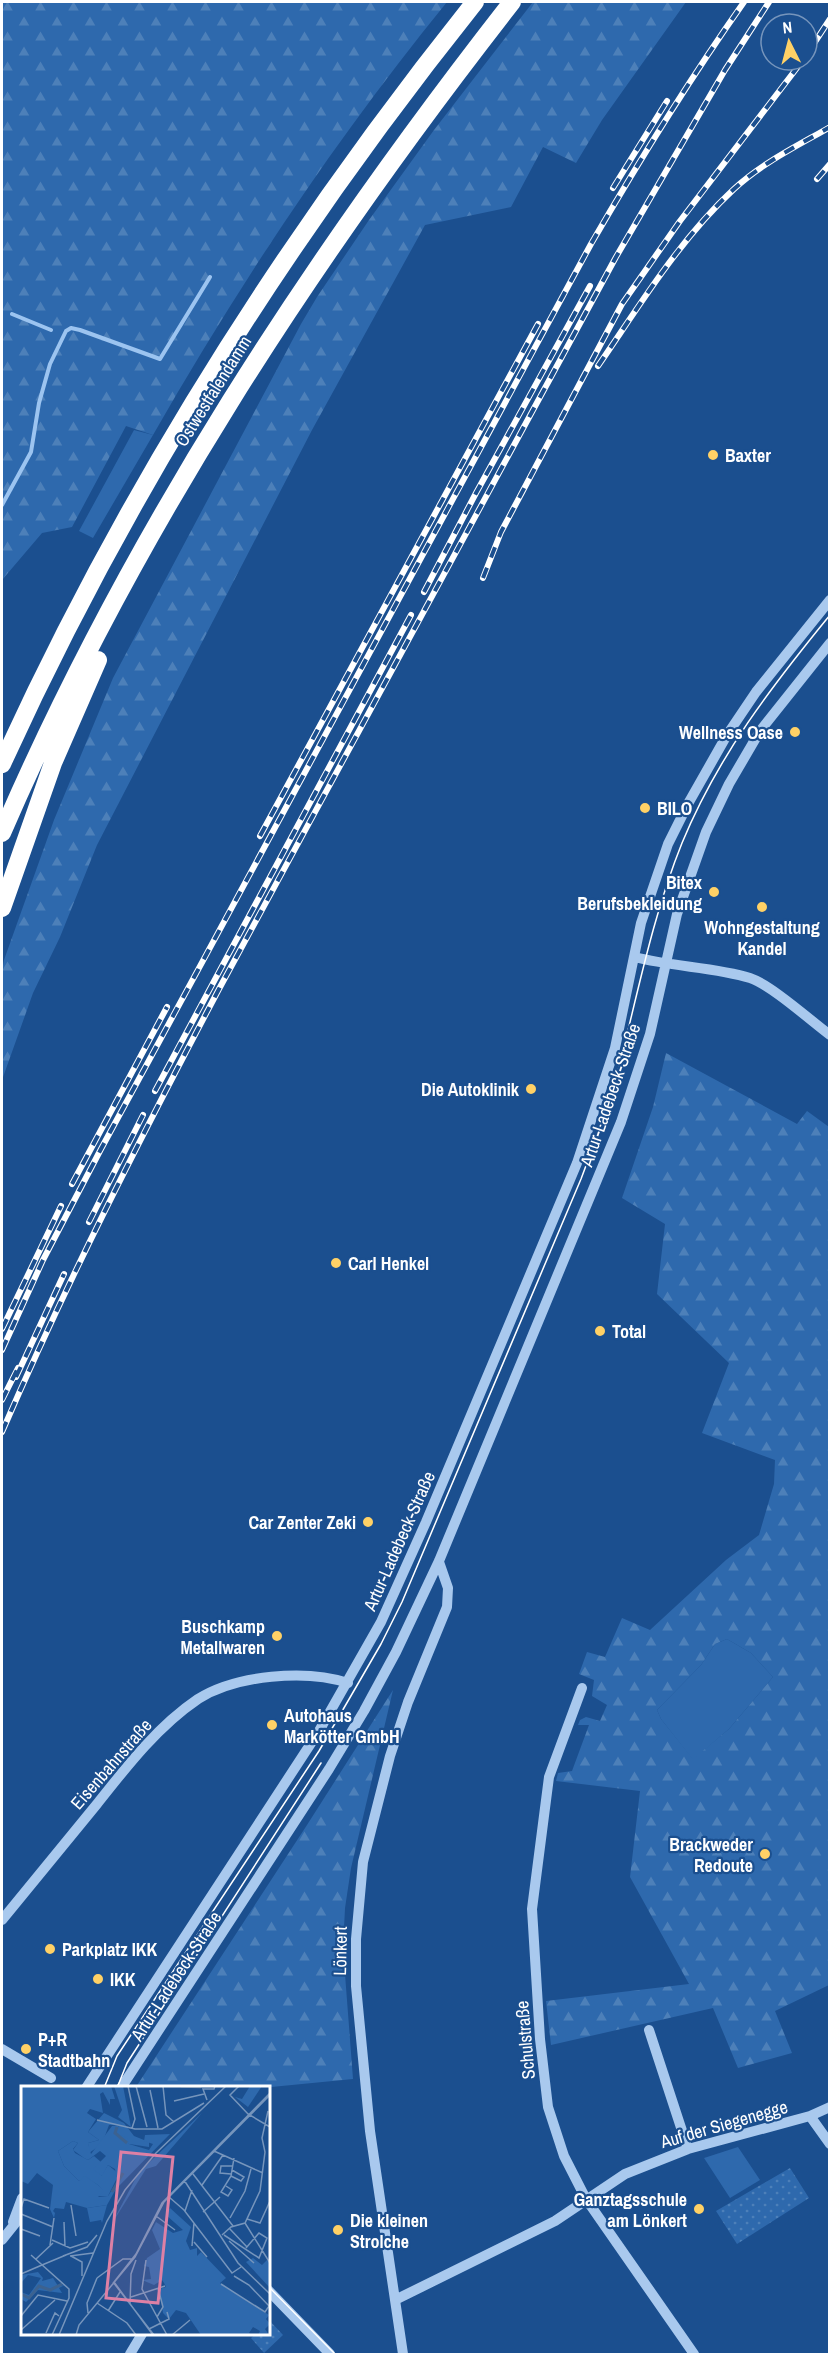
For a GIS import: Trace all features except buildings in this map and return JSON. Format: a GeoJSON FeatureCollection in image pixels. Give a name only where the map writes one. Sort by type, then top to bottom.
{"type":"FeatureCollection","features":[{"type":"Feature","properties":{"kind":"highway","name":"Ostwestfalendamm"},"geometry":{"type":"LineString","coordinates":[[2,764],[33,694],[89,585],[222,356],[333,189],[432,55],[475,2]]}},
{"type":"Feature","properties":{"kind":"highway","name":"Ostwestfalendamm"},"geometry":{"type":"LineString","coordinates":[[2,833],[66,695],[166,507],[281,321],[450,81],[512,2]]}},
{"type":"Feature","properties":{"kind":"highway"},"geometry":{"type":"LineString","coordinates":[[2,908],[53,763],[89,678],[125,605],[175,513],[254,381],[281,321]]}},
{"type":"Feature","properties":{"kind":"street","name":"Artur-Ladebeck-Straße"},"geometry":{"type":"LineString","coordinates":[[87,2086],[319,1731],[381,1622],[426,1522],[577,1163],[612,1060],[635,957],[640,923],[668,844],[689,801],[727,735],[756,692],[830,600]]}},
{"type":"Feature","properties":{"kind":"street","name":"Artur-Ladebeck-Straße"},"geometry":{"type":"LineString","coordinates":[[122,2086],[330,1769],[396,1652],[439,1561],[617,1133],[644,1058],[685,886],[715,812],[760,731],[829,645]]}},
{"type":"Feature","properties":{"kind":"street"},"geometry":{"type":"LineString","coordinates":[[635,957],[665,965],[750,978],[830,1035]]}},
{"type":"Feature","properties":{"kind":"street","name":"Lönkert"},"geometry":{"type":"LineString","coordinates":[[403,2355],[370,2132],[356,1986],[356,1928],[363,1862],[398,1729],[449,1598],[439,1561]]}},
{"type":"Feature","properties":{"kind":"street","name":"Eisenbahnstraße"},"geometry":{"type":"LineString","coordinates":[[2,1920],[140,1751],[199,1699],[224,1686],[264,1677],[333,1678],[348,1683]]}},
{"type":"Feature","properties":{"kind":"street","name":"Schulstraße"},"geometry":{"type":"LineString","coordinates":[[582,1688],[549,1777],[532,1909],[540,2039],[548,2107],[564,2156],[586,2199],[693,2355]]}},
{"type":"Feature","properties":{"kind":"street"},"geometry":{"type":"LineString","coordinates":[[649,2030],[688,2149]]}},
{"type":"Feature","properties":{"kind":"street"},"geometry":{"type":"LineString","coordinates":[[2,2049],[51,2078]]}},
{"type":"Feature","properties":{"kind":"street","name":"Auf der Siegenegge"},"geometry":{"type":"LineString","coordinates":[[395,2301],[555,2221],[625,2174],[688,2149],[810,2116],[830,2107]]}},
{"type":"Feature","properties":{"kind":"street","name":"Auf der Siegenegge"},"geometry":{"type":"LineString","coordinates":[[810,2116],[830,2144]]}},
{"type":"Feature","properties":{"kind":"street"},"geometry":{"type":"LineString","coordinates":[[10,2228],[21,2200]]}},
{"type":"Feature","properties":{"kind":"street"},"geometry":{"type":"LineString","coordinates":[[2,2240],[21,2216]]}},
{"type":"Feature","properties":{"kind":"street"},"geometry":{"type":"LineString","coordinates":[[270,2292],[330,2355]]}},
{"type":"Feature","properties":{"kind":"street"},"geometry":{"type":"LineString","coordinates":[[130,2355],[141,2335]]}},
{"type":"Feature","properties":{"kind":"green space"},"geometry":{"type":"Polygon","coordinates":[[[2,2],[447,2],[367,105],[291,212],[220,323],[153,435],[126,426],[72,527],[42,533],[2,580],[2,2]]]}},
{"type":"Feature","properties":{"kind":"green space"},"geometry":{"type":"Polygon","coordinates":[[[533,2],[686,2],[602,120],[576,163],[543,147],[511,207],[425,225],[312,430],[97,845],[60,937],[33,993],[2,1080],[2,971],[4,960],[54,820],[113,678],[317,297],[434,130],[533,2]]]}},
{"type":"Feature","properties":{"kind":"green space"},"geometry":{"type":"Polygon","coordinates":[[[134,430],[153,435],[93,538],[79,531],[134,430]]]}},
{"type":"Feature","properties":{"kind":"green space"},"geometry":{"type":"Polygon","coordinates":[[[666,1053],[797,1124],[807,1111],[829,1127],[829,1985],[775,2011],[792,2053],[738,2068],[713,2008],[551,2045],[546,2001],[689,1984],[630,1877],[640,1791],[556,1781],[558,1773],[572,1771],[589,1725],[578,1725],[580,1720],[586,1717],[600,1721],[607,1705],[592,1696],[594,1680],[579,1674],[587,1652],[605,1657],[622,1618],[650,1630],[726,1560],[759,1535],[774,1484],[775,1460],[702,1433],[729,1363],[657,1294],[665,1224],[622,1198],[653,1107],[666,1053]],[[727,1639],[715,1644],[701,1665],[657,1710],[661,1719],[693,1759],[729,1729],[773,1677],[751,1653],[727,1639]]]}},
{"type":"Feature","properties":{"kind":"green space"},"geometry":{"type":"Polygon","coordinates":[[[727,1639],[751,1653],[773,1677],[729,1729],[693,1760],[661,1719],[657,1710],[701,1665],[715,1644],[727,1639]]]}},
{"type":"Feature","properties":{"kind":"green space"},"geometry":{"type":"Polygon","coordinates":[[[393,1690],[351,1868],[345,1908],[343,1948],[353,2079],[270,2087],[137,2086],[393,1690]]]}},
{"type":"Feature","properties":{"kind":"green space"},"geometry":{"type":"Polygon","coordinates":[[[738,2147],[760,2180],[730,2198],[704,2158],[738,2147]]]}},
{"type":"Feature","properties":{"kind":"green space"},"geometry":{"type":"Polygon","coordinates":[[[790,2168],[809,2198],[737,2244],[716,2211],[790,2168]]]}},
{"type":"Feature","properties":{"kind":"green space"},"geometry":{"type":"Polygon","coordinates":[[[270,2321],[283,2335],[264,2353],[251,2338],[255,2335],[270,2335],[270,2321]]]}},
{"type":"Feature","properties":{"kind":"waterway"},"geometry":{"type":"LineString","coordinates":[[2,505],[31,452],[39,403],[50,364],[66,331],[71,328],[80,330],[160,359],[210,277]]}},
{"type":"Feature","properties":{"kind":"waterway"},"geometry":{"type":"LineString","coordinates":[[12,314],[51,330]]}},
{"type":"Feature","properties":{"kind":"tram line"},"geometry":{"type":"LineString","coordinates":[[105,2086],[117,2056],[319,1751],[381,1644],[402,1602],[581,1179],[615,1081],[654,926],[682,843],[712,781],[747,723],[830,615]]}},
{"type":"Feature","properties":{"kind":"tram line"},"geometry":{"type":"LineString","coordinates":[[118,2086],[127,2063],[321,1763]]}},
{"type":"Feature","properties":{"kind":"tram line"},"geometry":{"type":"LineString","coordinates":[[270,2288],[335,2354]]}},
{"type":"Feature","properties":{"kind":"railway"},"geometry":{"type":"LineString","coordinates":[[2,1350],[43,1260],[101,1149],[591,244],[665,121],[744,2]]}},
{"type":"Feature","properties":{"kind":"railway"},"geometry":{"type":"LineString","coordinates":[[2,1432],[52,1320],[106,1209],[219,989],[616,257],[725,70],[769,2]]}},
{"type":"Feature","properties":{"kind":"railway"},"geometry":{"type":"LineString","coordinates":[[819,36],[830,19]]}},
{"type":"Feature","properties":{"kind":"railway"},"geometry":{"type":"LineString","coordinates":[[483,578],[501,532],[622,304],[680,221],[794,72]]}},
{"type":"Feature","properties":{"kind":"railway"},"geometry":{"type":"LineString","coordinates":[[613,188],[667,101]]}},
{"type":"Feature","properties":{"kind":"railway"},"geometry":{"type":"LineString","coordinates":[[598,366],[661,274],[714,209],[756,171],[830,127]]}},
{"type":"Feature","properties":{"kind":"railway"},"geometry":{"type":"LineString","coordinates":[[817,179],[830,164]]}},
{"type":"Feature","properties":{"kind":"railway"},"geometry":{"type":"LineString","coordinates":[[424,592],[590,286]]}},
{"type":"Feature","properties":{"kind":"railway"},"geometry":{"type":"LineString","coordinates":[[260,836],[538,324]]}},
{"type":"Feature","properties":{"kind":"railway"},"geometry":{"type":"LineString","coordinates":[[155,1091],[411,615]]}},
{"type":"Feature","properties":{"kind":"railway"},"geometry":{"type":"LineString","coordinates":[[72,1184],[167,1007]]}},
{"type":"Feature","properties":{"kind":"railway"},"geometry":{"type":"LineString","coordinates":[[89,1222],[143,1115]]}},
{"type":"Feature","properties":{"kind":"railway"},"geometry":{"type":"LineString","coordinates":[[2,1329],[61,1206]]}},
{"type":"Feature","properties":{"kind":"railway"},"geometry":{"type":"LineString","coordinates":[[16,1377],[64,1274]]}},
{"type":"Feature","properties":{"kind":"railway"},"geometry":{"type":"LineString","coordinates":[[2,1400],[18,1368]]}},
{"type":"Feature","properties":{"kind":"place","name":"Baxter"},"geometry":{"type":"Point","coordinates":[713,455]}},
{"type":"Feature","properties":{"kind":"place","name":"Wellness Oase"},"geometry":{"type":"Point","coordinates":[795,732]}},
{"type":"Feature","properties":{"kind":"place","name":"BILO"},"geometry":{"type":"Point","coordinates":[645,808]}},
{"type":"Feature","properties":{"kind":"place","name":"Bitex Berufsbekleidung"},"geometry":{"type":"Point","coordinates":[714,892]}},
{"type":"Feature","properties":{"kind":"place","name":"Wohngestaltung Kandel"},"geometry":{"type":"Point","coordinates":[762,907]}},
{"type":"Feature","properties":{"kind":"place","name":"Die Autoklinik"},"geometry":{"type":"Point","coordinates":[531,1089]}},
{"type":"Feature","properties":{"kind":"place","name":"Carl Henkel"},"geometry":{"type":"Point","coordinates":[336,1263]}},
{"type":"Feature","properties":{"kind":"place","name":"Total"},"geometry":{"type":"Point","coordinates":[600,1331]}},
{"type":"Feature","properties":{"kind":"place","name":"Car Zenter Zeki"},"geometry":{"type":"Point","coordinates":[368,1522]}},
{"type":"Feature","properties":{"kind":"place","name":"Buschkamp Metallwaren"},"geometry":{"type":"Point","coordinates":[277,1636]}},
{"type":"Feature","properties":{"kind":"place","name":"Autohaus Markötter GmbH"},"geometry":{"type":"Point","coordinates":[272,1725]}},
{"type":"Feature","properties":{"kind":"place","name":"Brackweder Redoute"},"geometry":{"type":"Point","coordinates":[765,1854]}},
{"type":"Feature","properties":{"kind":"place","name":"Parkplatz IKK"},"geometry":{"type":"Point","coordinates":[50,1949]}},
{"type":"Feature","properties":{"kind":"place","name":"IKK"},"geometry":{"type":"Point","coordinates":[98,1979]}},
{"type":"Feature","properties":{"kind":"place","name":"P+R Stadtbahn"},"geometry":{"type":"Point","coordinates":[26,2049]}},
{"type":"Feature","properties":{"kind":"place","name":"Ganztagsschule am Lönkert"},"geometry":{"type":"Point","coordinates":[699,2209]}},
{"type":"Feature","properties":{"kind":"place","name":"Die kleinen Strolche"},"geometry":{"type":"Point","coordinates":[338,2230]}}]}
